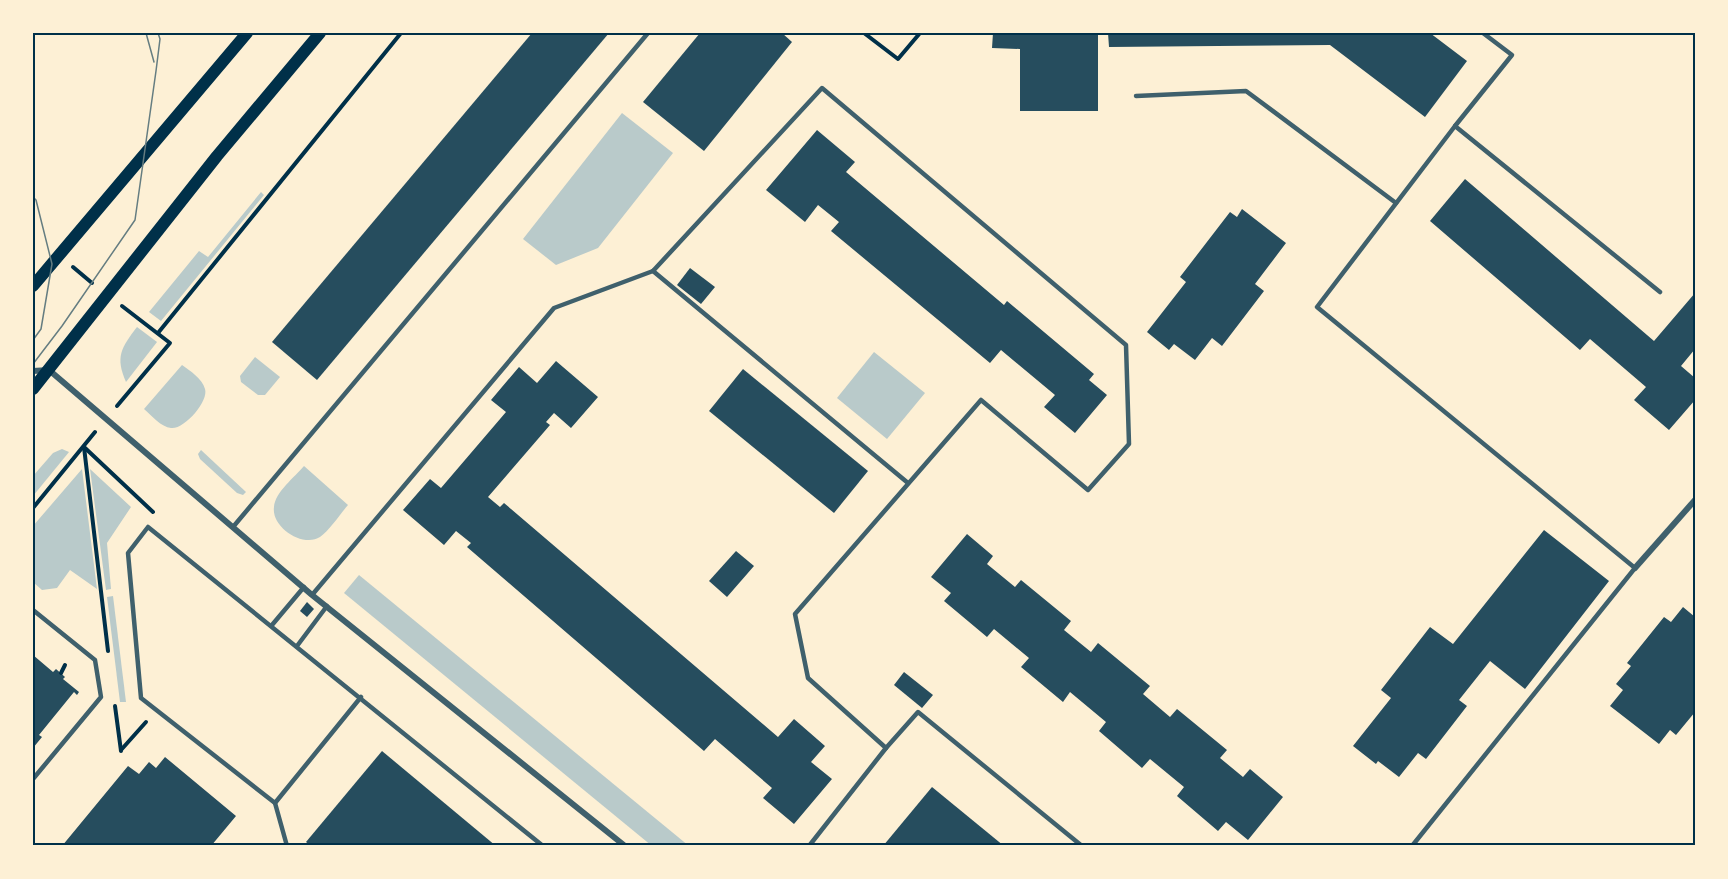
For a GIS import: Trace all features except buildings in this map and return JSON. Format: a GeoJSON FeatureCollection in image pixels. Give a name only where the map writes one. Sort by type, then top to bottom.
{"type":"FeatureCollection","features":[{"type":"Feature","properties":{"kind":"main road"},"geometry":{"type":"LineString","coordinates":[[33,286],[247,33]]}},
{"type":"Feature","properties":{"kind":"main road"},"geometry":{"type":"LineString","coordinates":[[33,389],[217,156],[320,33]]}},
{"type":"Feature","properties":{"kind":"street"},"geometry":{"type":"LineString","coordinates":[[33,371],[49,370],[312,595],[625,846]]}},
{"type":"Feature","properties":{"kind":"street"},"geometry":{"type":"LineString","coordinates":[[1635,568],[1695,500]]}},
{"type":"Feature","properties":{"kind":"lane"},"geometry":{"type":"LineString","coordinates":[[233,527],[648,33]]}},
{"type":"Feature","properties":{"kind":"lane"},"geometry":{"type":"LineString","coordinates":[[1412,846],[1635,568],[1317,307],[1512,55],[1483,33]]}},
{"type":"Feature","properties":{"kind":"lane"},"geometry":{"type":"LineString","coordinates":[[312,595],[554,308],[653,271],[822,88],[1126,345],[1129,444],[1088,490],[981,400],[795,614],[808,678],[886,748]]}},
{"type":"Feature","properties":{"kind":"lane"},"geometry":{"type":"LineString","coordinates":[[1136,96],[1246,91],[1396,203]]}},
{"type":"Feature","properties":{"kind":"lane"},"geometry":{"type":"LineString","coordinates":[[1455,126],[1660,292]]}},
{"type":"Feature","properties":{"kind":"lane"},"geometry":{"type":"LineString","coordinates":[[653,271],[908,483]]}},
{"type":"Feature","properties":{"kind":"lane"},"geometry":{"type":"LineString","coordinates":[[287,846],[275,803],[141,698],[128,553],[148,527],[543,846]]}},
{"type":"Feature","properties":{"kind":"lane"},"geometry":{"type":"LineString","coordinates":[[272,625],[304,587]]}},
{"type":"Feature","properties":{"kind":"lane"},"geometry":{"type":"LineString","coordinates":[[297,646],[327,606]]}},
{"type":"Feature","properties":{"kind":"lane"},"geometry":{"type":"LineString","coordinates":[[33,610],[95,660],[101,697],[33,779]]}},
{"type":"Feature","properties":{"kind":"lane"},"geometry":{"type":"LineString","coordinates":[[275,803],[361,697]]}},
{"type":"Feature","properties":{"kind":"lane"},"geometry":{"type":"LineString","coordinates":[[809,846],[886,748],[918,712],[1082,846]]}},
{"type":"Feature","properties":{"kind":"path"},"geometry":{"type":"LineString","coordinates":[[158,333],[401,33]]}},
{"type":"Feature","properties":{"kind":"path"},"geometry":{"type":"LineString","coordinates":[[864,33],[898,60],[920,33]]}},
{"type":"Feature","properties":{"kind":"path"},"geometry":{"type":"LineString","coordinates":[[33,508],[170,343],[87,280]]}},
{"type":"Feature","properties":{"kind":"path"},"geometry":{"type":"LineString","coordinates":[[84,446],[163,521],[154,531]]}},
{"type":"Feature","properties":{"kind":"path"},"geometry":{"type":"LineString","coordinates":[[84,446],[110,662]]}},
{"type":"Feature","properties":{"kind":"path"},"geometry":{"type":"LineString","coordinates":[[61,673],[65,665]]}},
{"type":"Feature","properties":{"kind":"path"},"geometry":{"type":"LineString","coordinates":[[114,695],[121,751],[157,711]]}},
{"type":"Feature","properties":{"kind":"shaded area"},"geometry":{"type":"Polygon","coordinates":[[[622,113],[673,153],[598,248],[556,265],[523,239],[622,113]]]}},
{"type":"Feature","properties":{"kind":"shaded area"},"geometry":{"type":"Polygon","coordinates":[[[261,192],[264,195],[161,321],[149,312],[199,251],[208,257],[261,192]]]}},
{"type":"Feature","properties":{"kind":"shaded area"},"geometry":{"type":"Polygon","coordinates":[[[137,327],[157,342],[126,382],[121,366],[121,353],[137,327]]]}},
{"type":"Feature","properties":{"kind":"shaded area"},"geometry":{"type":"Polygon","coordinates":[[[874,352],[925,393],[887,439],[837,398],[874,352]]]}},
{"type":"Feature","properties":{"kind":"shaded area"},"geometry":{"type":"Polygon","coordinates":[[[255,357],[280,377],[265,395],[258,395],[241,382],[240,376],[255,357]]]}},
{"type":"Feature","properties":{"kind":"shaded area"},"geometry":{"type":"Polygon","coordinates":[[[182,365],[201,381],[205,394],[189,420],[171,428],[160,423],[144,409],[182,365]]]}},
{"type":"Feature","properties":{"kind":"shaded area"},"geometry":{"type":"Polygon","coordinates":[[[62,449],[69,452],[33,496],[33,476],[53,453],[62,449]]]}},
{"type":"Feature","properties":{"kind":"shaded area"},"geometry":{"type":"Polygon","coordinates":[[[201,450],[246,492],[243,495],[237,493],[200,459],[198,454],[201,450]]]}},
{"type":"Feature","properties":{"kind":"shaded area"},"geometry":{"type":"Polygon","coordinates":[[[304,466],[348,505],[327,531],[313,540],[297,538],[290,534],[278,522],[274,514],[275,501],[278,496],[304,466]]]}},
{"type":"Feature","properties":{"kind":"shaded area"},"geometry":{"type":"Polygon","coordinates":[[[82,469],[97,589],[70,570],[57,588],[42,590],[33,582],[33,526],[82,469]]]}},
{"type":"Feature","properties":{"kind":"shaded area"},"geometry":{"type":"Polygon","coordinates":[[[90,469],[131,507],[107,543],[111,589],[106,590],[90,469]]]}},
{"type":"Feature","properties":{"kind":"shaded area"},"geometry":{"type":"Polygon","coordinates":[[[359,575],[689,846],[652,846],[344,593],[359,575]]]}},
{"type":"Feature","properties":{"kind":"shaded area"},"geometry":{"type":"Polygon","coordinates":[[[113,596],[126,702],[120,702],[107,597],[113,596]]]}},
{"type":"Feature","properties":{"kind":"tram line"},"geometry":{"type":"LineString","coordinates":[[146,33],[154,62]]}},
{"type":"Feature","properties":{"kind":"tram line"},"geometry":{"type":"LineString","coordinates":[[33,364],[135,220],[160,39],[158,33]]}},
{"type":"Feature","properties":{"kind":"tram line"},"geometry":{"type":"LineString","coordinates":[[33,197],[36,200],[52,264],[41,329],[33,340]]}}]}
